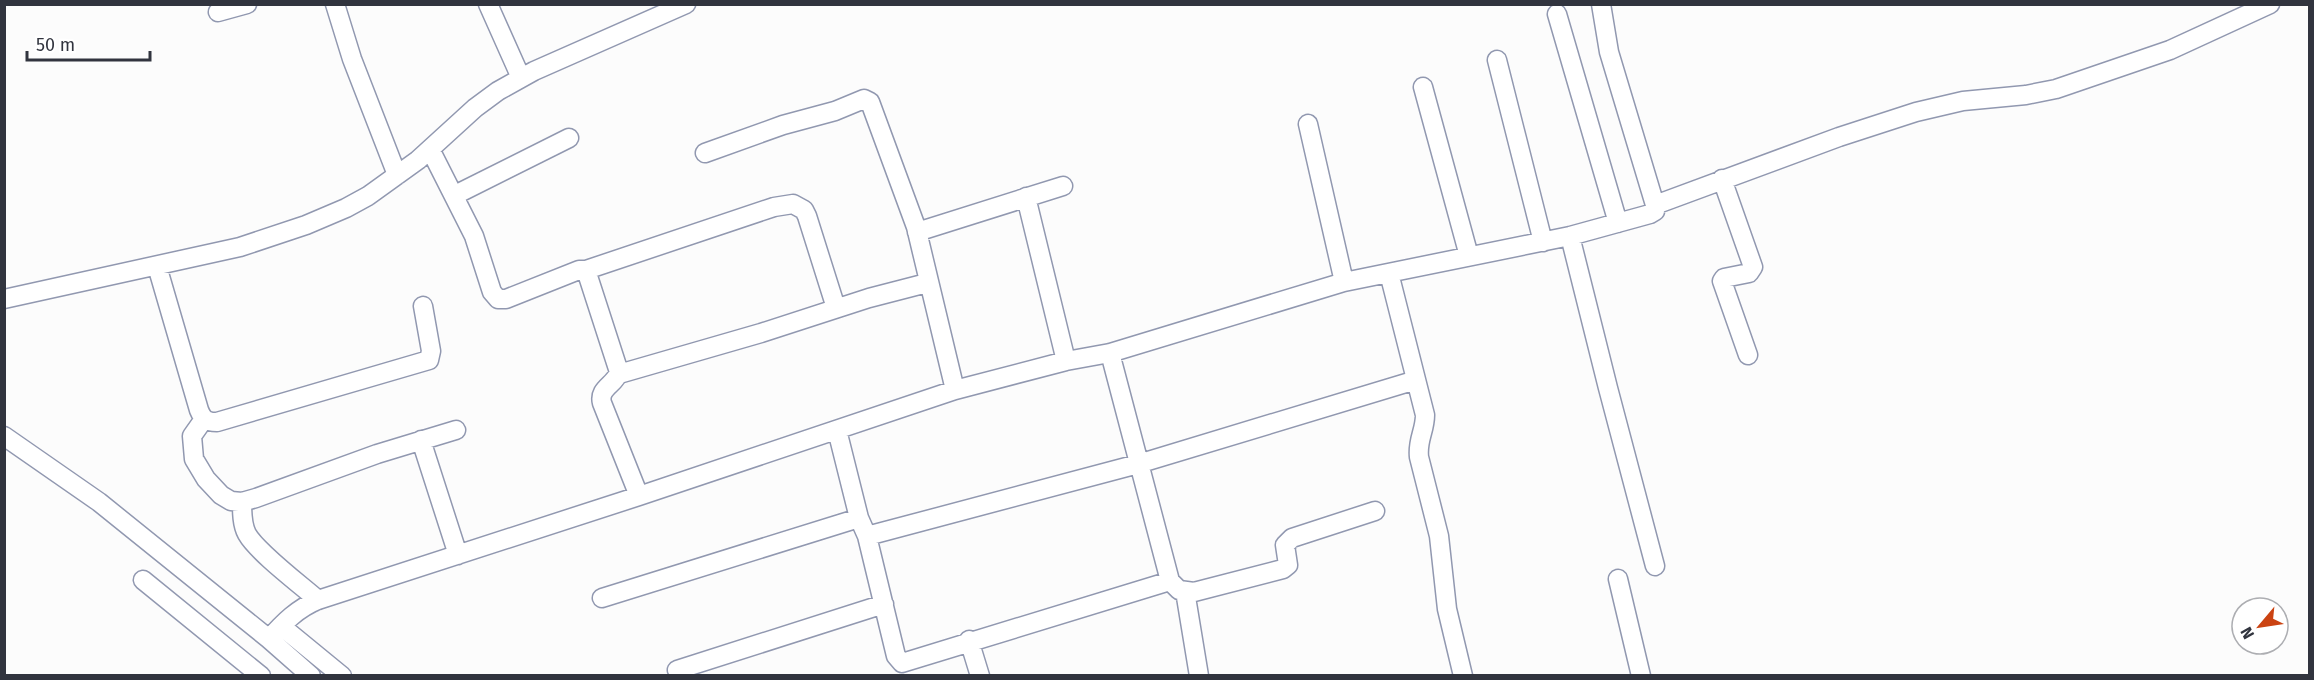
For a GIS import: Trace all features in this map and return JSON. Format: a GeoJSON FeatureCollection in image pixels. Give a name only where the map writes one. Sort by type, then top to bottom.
{"type":"FeatureCollection","features":[{"type":"Feature","properties":{"kind":"street"},"geometry":{"type":"LineString","coordinates":[[218,12],[247,4]]}},
{"type":"Feature","properties":{"kind":"street"},"geometry":{"type":"LineString","coordinates":[[335,4],[352,59],[397,175]]}},
{"type":"Feature","properties":{"kind":"street"},"geometry":{"type":"LineString","coordinates":[[488,4],[521,78]]}},
{"type":"Feature","properties":{"kind":"street"},"geometry":{"type":"LineString","coordinates":[[4,299],[240,247],[306,225],[354,204],[397,175],[475,108],[521,78],[686,4]]}},
{"type":"Feature","properties":{"kind":"street"},"geometry":{"type":"LineString","coordinates":[[275,632],[307,604],[318,600],[955,390],[1110,353],[1344,282],[1570,236],[1650,214],[1655,211],[1655,205],[1609,52],[1600,4]]}},
{"type":"Feature","properties":{"kind":"street"},"geometry":{"type":"LineString","coordinates":[[1655,205],[1722,179],[1916,112],[1963,101],[2026,95],[2067,86],[2170,50],[2270,4]]}},
{"type":"Feature","properties":{"kind":"street"},"geometry":{"type":"LineString","coordinates":[[1557,14],[1618,223]]}},
{"type":"Feature","properties":{"kind":"street"},"geometry":{"type":"LineString","coordinates":[[1497,60],[1543,242]]}},
{"type":"Feature","properties":{"kind":"street"},"geometry":{"type":"LineString","coordinates":[[1423,87],[1469,256]]}},
{"type":"Feature","properties":{"kind":"street"},"geometry":{"type":"LineString","coordinates":[[705,153],[783,125],[814,118],[867,99],[916,232],[955,390]]}},
{"type":"Feature","properties":{"kind":"street"},"geometry":{"type":"LineString","coordinates":[[1308,124],[1344,282]]}},
{"type":"Feature","properties":{"kind":"street"},"geometry":{"type":"LineString","coordinates":[[455,195],[570,138]]}},
{"type":"Feature","properties":{"kind":"street"},"geometry":{"type":"LineString","coordinates":[[430,149],[455,195],[477,245],[492,292],[498,299],[506,299],[579,270],[586,270],[774,207],[793,204],[804,210],[807,216],[836,308]]}},
{"type":"Feature","properties":{"kind":"street"},"geometry":{"type":"LineString","coordinates":[[1722,179],[1754,267],[1749,273],[1724,278],[1722,281],[1748,355]]}},
{"type":"Feature","properties":{"kind":"street"},"geometry":{"type":"LineString","coordinates":[[916,232],[1063,186]]}},
{"type":"Feature","properties":{"kind":"street"},"geometry":{"type":"LineString","coordinates":[[1026,197],[1066,362]]}},
{"type":"Feature","properties":{"kind":"street"},"geometry":{"type":"LineString","coordinates":[[1570,236],[1655,566]]}},
{"type":"Feature","properties":{"kind":"street"},"geometry":{"type":"LineString","coordinates":[[157,266],[199,410],[204,419],[210,422],[217,422],[429,360],[431,351],[423,306]]}},
{"type":"Feature","properties":{"kind":"street"},"geometry":{"type":"LineString","coordinates":[[586,270],[619,374]]}},
{"type":"Feature","properties":{"kind":"street"},"geometry":{"type":"LineString","coordinates":[[1389,273],[1425,415],[1424,429],[1418,444],[1419,457],[1439,536],[1447,609],[1463,675]]}},
{"type":"Feature","properties":{"kind":"street"},"geometry":{"type":"LineString","coordinates":[[639,496],[600,396],[619,374],[761,333],[836,308],[927,283]]}},
{"type":"Feature","properties":{"kind":"street"},"geometry":{"type":"LineString","coordinates":[[1110,353],[1138,464],[1177,586],[1199,675]]}},
{"type":"Feature","properties":{"kind":"street"},"geometry":{"type":"LineString","coordinates":[[867,536],[1138,464],[1416,380]]}},
{"type":"Feature","properties":{"kind":"street"},"geometry":{"type":"LineString","coordinates":[[204,419],[192,436],[194,459],[206,479],[231,501],[256,498],[377,454],[456,430]]}},
{"type":"Feature","properties":{"kind":"street"},"geometry":{"type":"LineString","coordinates":[[837,430],[859,518],[867,536],[896,656],[902,669],[969,640],[1177,586],[1202,591],[1283,569],[1288,565],[1285,545],[1292,538],[1375,511]]}},
{"type":"Feature","properties":{"kind":"street"},"geometry":{"type":"LineString","coordinates":[[4,436],[99,502],[275,632],[342,675]]}},
{"type":"Feature","properties":{"kind":"street"},"geometry":{"type":"LineString","coordinates":[[421,440],[458,555]]}},
{"type":"Feature","properties":{"kind":"street"},"geometry":{"type":"LineString","coordinates":[[242,501],[247,534],[256,545],[318,600]]}},
{"type":"Feature","properties":{"kind":"street"},"geometry":{"type":"LineString","coordinates":[[602,598],[859,518]]}},
{"type":"Feature","properties":{"kind":"street"},"geometry":{"type":"LineString","coordinates":[[1618,579],[1641,675]]}},
{"type":"Feature","properties":{"kind":"street"},"geometry":{"type":"LineString","coordinates":[[143,580],[253,673]]}},
{"type":"Feature","properties":{"kind":"street"},"geometry":{"type":"LineString","coordinates":[[677,670],[884,604]]}},
{"type":"Feature","properties":{"kind":"street"},"geometry":{"type":"LineString","coordinates":[[275,632],[310,675]]}},
{"type":"Feature","properties":{"kind":"street"},"geometry":{"type":"LineString","coordinates":[[969,640],[980,675]]}}]}
